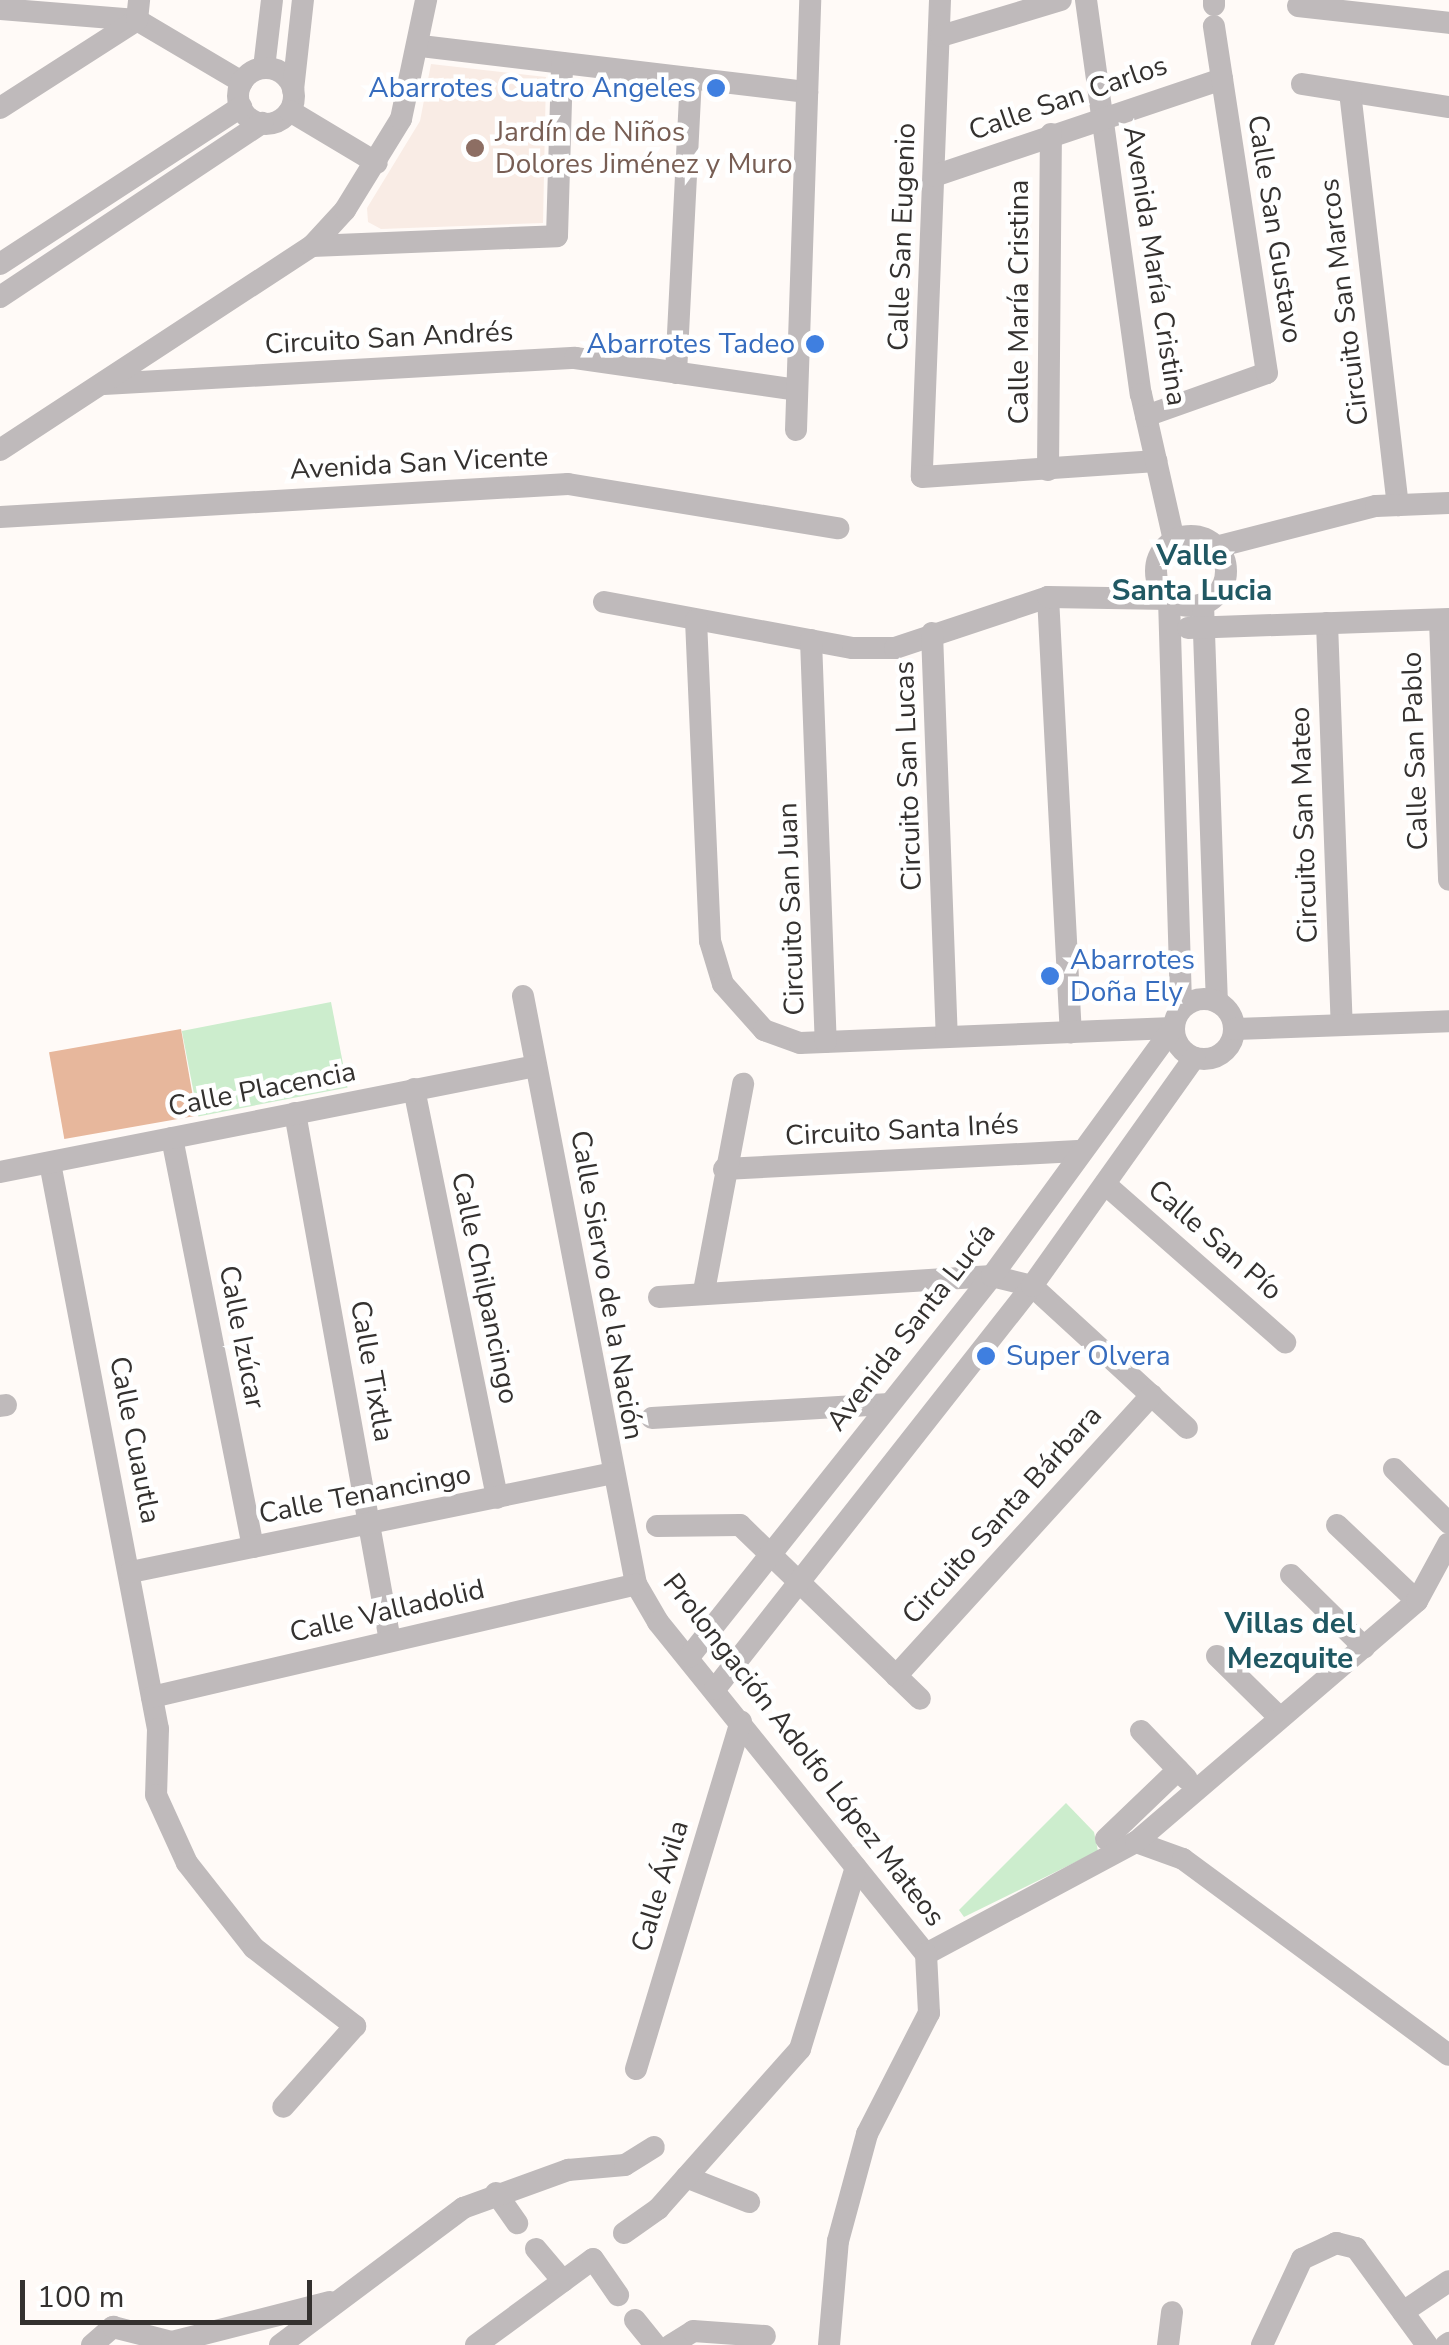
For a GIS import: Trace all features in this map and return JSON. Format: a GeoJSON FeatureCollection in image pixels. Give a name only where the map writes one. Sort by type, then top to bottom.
{"type":"FeatureCollection","features":[{"type":"Feature","properties":{"kind":"street"},"geometry":{"type":"LineString","coordinates":[[264,68],[272,0]]}},
{"type":"Feature","properties":{"kind":"street"},"geometry":{"type":"LineString","coordinates":[[0,297],[292,100],[303,0]]}},
{"type":"Feature","properties":{"kind":"street","name":"Circuito San Andrés"},"geometry":{"type":"LineString","coordinates":[[0,450],[312,246],[377,163],[401,119],[420,46],[426,0]]}},
{"type":"Feature","properties":{"kind":"street"},"geometry":{"type":"LineString","coordinates":[[796,430],[810,0]]}},
{"type":"Feature","properties":{"kind":"street","name":"Calle San Eugenio"},"geometry":{"type":"LineString","coordinates":[[940,0],[922,477],[1048,470]]}},
{"type":"Feature","properties":{"kind":"street"},"geometry":{"type":"LineString","coordinates":[[941,36],[1061,0]]}},
{"type":"Feature","properties":{"kind":"street","name":"Avenida María Cristina"},"geometry":{"type":"LineString","coordinates":[[1086,0],[1146,416],[1174,540]]}},
{"type":"Feature","properties":{"kind":"street"},"geometry":{"type":"LineString","coordinates":[[1298,6],[1449,23]]}},
{"type":"Feature","properties":{"kind":"street"},"geometry":{"type":"LineString","coordinates":[[0,9],[138,10],[242,82]]}},
{"type":"Feature","properties":{"kind":"street"},"geometry":{"type":"LineString","coordinates":[[0,108],[138,10]]}},
{"type":"Feature","properties":{"kind":"street","name":"Calle San Gustavo"},"geometry":{"type":"LineString","coordinates":[[1146,416],[1267,373],[1214,10]]}},
{"type":"Feature","properties":{"kind":"street"},"geometry":{"type":"LineString","coordinates":[[420,46],[807,92]]}},
{"type":"Feature","properties":{"kind":"street"},"geometry":{"type":"LineString","coordinates":[[312,246],[557,236],[562,63]]}},
{"type":"Feature","properties":{"kind":"street"},"geometry":{"type":"LineString","coordinates":[[242,82],[264,68],[281,72],[292,100],[377,163]]}},
{"type":"Feature","properties":{"kind":"street"},"geometry":{"type":"LineString","coordinates":[[676,373],[691,78]]}},
{"type":"Feature","properties":{"kind":"street","name":"Calle San Carlos"},"geometry":{"type":"LineString","coordinates":[[934,176],[1102,116],[1222,79]]}},
{"type":"Feature","properties":{"kind":"street"},"geometry":{"type":"LineString","coordinates":[[240,107],[242,82]]}},
{"type":"Feature","properties":{"kind":"street"},"geometry":{"type":"LineString","coordinates":[[1302,84],[1449,107]]}},
{"type":"Feature","properties":{"kind":"street","name":"Circuito San Marcos"},"geometry":{"type":"LineString","coordinates":[[1350,92],[1398,506]]}},
{"type":"Feature","properties":{"kind":"street"},"geometry":{"type":"LineString","coordinates":[[240,107],[262,123]]}},
{"type":"Feature","properties":{"kind":"street"},"geometry":{"type":"LineString","coordinates":[[0,264],[240,107]]}},
{"type":"Feature","properties":{"kind":"street","name":"Calle María Cristina"},"geometry":{"type":"LineString","coordinates":[[1048,470],[1051,134]]}},
{"type":"Feature","properties":{"kind":"street","name":"Circuito San Andrés"},"geometry":{"type":"LineString","coordinates":[[104,384],[575,358],[797,390]]}},
{"type":"Feature","properties":{"kind":"street"},"geometry":{"type":"LineString","coordinates":[[1048,470],[1156,462]]}},
{"type":"Feature","properties":{"kind":"street","name":"Avenida San Vicente"},"geometry":{"type":"LineString","coordinates":[[0,517],[568,484],[838,528]]}},
{"type":"Feature","properties":{"kind":"street"},"geometry":{"type":"LineString","coordinates":[[1194,1058],[1176,1042],[1169,600],[1155,568],[1174,540],[1196,536],[1216,547],[1398,506],[1449,504]]}},
{"type":"Feature","properties":{"kind":"street"},"geometry":{"type":"LineString","coordinates":[[1216,547],[1225,579],[1203,616],[1217,1002],[1234,1029]]}},
{"type":"Feature","properties":{"kind":"street"},"geometry":{"type":"LineString","coordinates":[[1048,598],[1071,1032]]}},
{"type":"Feature","properties":{"kind":"street","name":"Circuito San Lucas"},"geometry":{"type":"LineString","coordinates":[[947,1037],[932,634],[1048,598],[1169,600]]}},
{"type":"Feature","properties":{"kind":"street"},"geometry":{"type":"LineString","coordinates":[[1169,600],[1203,616],[1326,624],[1444,619]]}},
{"type":"Feature","properties":{"kind":"street"},"geometry":{"type":"LineString","coordinates":[[604,602],[811,640],[895,648],[932,634]]}},
{"type":"Feature","properties":{"kind":"street"},"geometry":{"type":"LineString","coordinates":[[1169,628],[1203,616]]}},
{"type":"Feature","properties":{"kind":"street","name":"Calle San Pablo"},"geometry":{"type":"LineString","coordinates":[[1444,619],[1449,880]]}},
{"type":"Feature","properties":{"kind":"street","name":"Circuito San Juan"},"geometry":{"type":"LineString","coordinates":[[696,620],[715,960],[723,984],[764,1030],[800,1043],[826,1042],[811,640]]}},
{"type":"Feature","properties":{"kind":"street","name":"Circuito San Mateo"},"geometry":{"type":"LineString","coordinates":[[1326,624],[1342,1025]]}},
{"type":"Feature","properties":{"kind":"street"},"geometry":{"type":"LineString","coordinates":[[1174,812],[1210,810]]}},
{"type":"Feature","properties":{"kind":"street","name":"Calle Siervo de la Nación"},"geometry":{"type":"LineString","coordinates":[[524,996],[636,1584]]}},
{"type":"Feature","properties":{"kind":"street"},"geometry":{"type":"LineString","coordinates":[[826,1042],[1071,1032],[1177,1018],[1198,999],[1217,1002]]}},
{"type":"Feature","properties":{"kind":"street","name":"Avenida Santa Lucía"},"geometry":{"type":"LineString","coordinates":[[688,1657],[992,1276],[1177,1018]]}},
{"type":"Feature","properties":{"kind":"street"},"geometry":{"type":"LineString","coordinates":[[1234,1029],[1449,1022]]}},
{"type":"Feature","properties":{"kind":"street"},"geometry":{"type":"LineString","coordinates":[[715,1689],[1032,1286],[1194,1058],[1222,1054],[1234,1029]]}},
{"type":"Feature","properties":{"kind":"street","name":"Calle Placencia"},"geometry":{"type":"LineString","coordinates":[[0,1172],[536,1066]]}},
{"type":"Feature","properties":{"kind":"street"},"geometry":{"type":"LineString","coordinates":[[704,1291],[724,1168],[743,1084]]}},
{"type":"Feature","properties":{"kind":"street","name":"Calle Chilpancingo"},"geometry":{"type":"LineString","coordinates":[[414,1089],[497,1498]]}},
{"type":"Feature","properties":{"kind":"street","name":"Calle Tixtla"},"geometry":{"type":"LineString","coordinates":[[295,1113],[390,1640]]}},
{"type":"Feature","properties":{"kind":"street","name":"Calle Izúcar"},"geometry":{"type":"LineString","coordinates":[[172,1138],[253,1547]]}},
{"type":"Feature","properties":{"kind":"street","name":"Circuito Santa Inés"},"geometry":{"type":"LineString","coordinates":[[724,1168],[1083,1152]]}},
{"type":"Feature","properties":{"kind":"street","name":"Calle Cuautla"},"geometry":{"type":"LineString","coordinates":[[50,1163],[158,1729],[156,1796],[188,1864],[254,1948],[356,2026],[283,2107]]}},
{"type":"Feature","properties":{"kind":"street","name":"Calle San Pío"},"geometry":{"type":"LineString","coordinates":[[1105,1184],[1285,1342]]}},
{"type":"Feature","properties":{"kind":"street"},"geometry":{"type":"LineString","coordinates":[[659,1296],[992,1276],[1032,1286],[1187,1428]]}},
{"type":"Feature","properties":{"kind":"street","name":"Circuito Santa Bárbara"},"geometry":{"type":"LineString","coordinates":[[896,1676],[1152,1396]]}},
{"type":"Feature","properties":{"kind":"street"},"geometry":{"type":"LineString","coordinates":[[652,1418],[890,1404]]}},
{"type":"Feature","properties":{"kind":"street"},"geometry":{"type":"LineString","coordinates":[[829,2345],[838,2240],[867,2134],[929,2013],[926,1954],[1136,1842],[1417,1601],[1448,1544],[1442,1533],[1449,1523],[1394,1468]]}},
{"type":"Feature","properties":{"kind":"street","name":"Calle Tenancingo"},"geometry":{"type":"LineString","coordinates":[[131,1572],[612,1474]]}},
{"type":"Feature","properties":{"kind":"street"},"geometry":{"type":"LineString","coordinates":[[657,1526],[740,1525],[920,1699]]}},
{"type":"Feature","properties":{"kind":"street"},"geometry":{"type":"LineString","coordinates":[[1338,1525],[1417,1601]]}},
{"type":"Feature","properties":{"kind":"street"},"geometry":{"type":"LineString","coordinates":[[1291,1575],[1364,1647]]}},
{"type":"Feature","properties":{"kind":"street","name":"Calle Valladolid"},"geometry":{"type":"LineString","coordinates":[[152,1697],[636,1584]]}},
{"type":"Feature","properties":{"kind":"street","name":"Prolongación Adolfo López Mateos"},"geometry":{"type":"LineString","coordinates":[[636,1584],[688,1657],[926,1954]]}},
{"type":"Feature","properties":{"kind":"street"},"geometry":{"type":"LineString","coordinates":[[1217,1656],[1280,1718]]}},
{"type":"Feature","properties":{"kind":"street","name":"Calle Ávila"},"geometry":{"type":"LineString","coordinates":[[636,2069],[741,1721]]}},
{"type":"Feature","properties":{"kind":"street"},"geometry":{"type":"LineString","coordinates":[[1141,1731],[1198,1790]]}},
{"type":"Feature","properties":{"kind":"street"},"geometry":{"type":"LineString","coordinates":[[1106,1839],[1178,1770]]}},
{"type":"Feature","properties":{"kind":"street"},"geometry":{"type":"LineString","coordinates":[[1136,1842],[1183,1859],[1449,2055]]}},
{"type":"Feature","properties":{"kind":"street"},"geometry":{"type":"LineString","coordinates":[[624,2233],[686,2178],[800,2050],[856,1867]]}},
{"type":"Feature","properties":{"kind":"street"},"geometry":{"type":"LineString","coordinates":[[292,2342],[337,2300],[462,2208],[568,2170],[625,2165],[654,2147]]}},
{"type":"Feature","properties":{"kind":"street"},"geometry":{"type":"LineString","coordinates":[[686,2178],[749,2202]]}},
{"type":"Feature","properties":{"kind":"street"},"geometry":{"type":"LineString","coordinates":[[496,2193],[518,2224]]}},
{"type":"Feature","properties":{"kind":"street"},"geometry":{"type":"LineString","coordinates":[[1262,2345],[1302,2259],[1336,2244],[1356,2248],[1427,2345]]}},
{"type":"Feature","properties":{"kind":"street"},"geometry":{"type":"LineString","coordinates":[[536,2249],[563,2282]]}},
{"type":"Feature","properties":{"kind":"street"},"geometry":{"type":"LineString","coordinates":[[476,2345],[593,2259],[618,2295]]}},
{"type":"Feature","properties":{"kind":"street"},"geometry":{"type":"LineString","coordinates":[[1402,2312],[1449,2281]]}},
{"type":"Feature","properties":{"kind":"street"},"geometry":{"type":"LineString","coordinates":[[92,2345],[113,2328],[172,2342],[337,2300]]}},
{"type":"Feature","properties":{"kind":"street"},"geometry":{"type":"LineString","coordinates":[[1168,2345],[1172,2312]]}},
{"type":"Feature","properties":{"kind":"street"},"geometry":{"type":"LineString","coordinates":[[635,2320],[655,2345]]}},
{"type":"Feature","properties":{"kind":"street"},"geometry":{"type":"LineString","coordinates":[[672,2345],[693,2331],[730,2339],[766,2336]]}},
{"type":"Feature","properties":{"kind":"shaded area","name":"Jardín de Niños Dolores Jiménez y Muro"},"geometry":{"type":"Polygon","coordinates":[[[431,64],[546,77],[543,223],[381,229],[368,222],[367,208],[420,121],[431,64]]]}},
{"type":"Feature","properties":{"kind":"green space"},"geometry":{"type":"Polygon","coordinates":[[[331,1002],[348,1087],[198,1116],[182,1031],[331,1002]]]}},
{"type":"Feature","properties":{"kind":"green space"},"geometry":{"type":"Polygon","coordinates":[[[1066,1803],[1094,1832],[1098,1851],[964,1917],[959,1910],[1066,1803]]]}},
{"type":"Feature","properties":{"kind":"building"},"geometry":{"type":"Polygon","coordinates":[[[181,1029],[196,1116],[64,1139],[49,1052],[181,1029]]]}},
{"type":"Feature","properties":{"kind":"place","name":"Abarrotes Cuatro Angeles"},"geometry":{"type":"Point","coordinates":[716,88]}},
{"type":"Feature","properties":{"kind":"place","name":"Jardín de Niños Dolores Jiménez y Muro"},"geometry":{"type":"Point","coordinates":[475,148]}},
{"type":"Feature","properties":{"kind":"place","name":"Abarrotes Tadeo"},"geometry":{"type":"Point","coordinates":[815,344]}},
{"type":"Feature","properties":{"kind":"place","name":"Abarrotes Doña Ely"},"geometry":{"type":"Point","coordinates":[1050,976]}},
{"type":"Feature","properties":{"kind":"place","name":"Super Olvera"},"geometry":{"type":"Point","coordinates":[986,1356]}},
{"type":"Feature","properties":{"kind":"district","name":"Valle Santa Lucia"},"geometry":{"type":"Point","coordinates":[1192,573]}},
{"type":"Feature","properties":{"kind":"district","name":"Villas del Mezquite"},"geometry":{"type":"Point","coordinates":[1290,1641]}}]}
